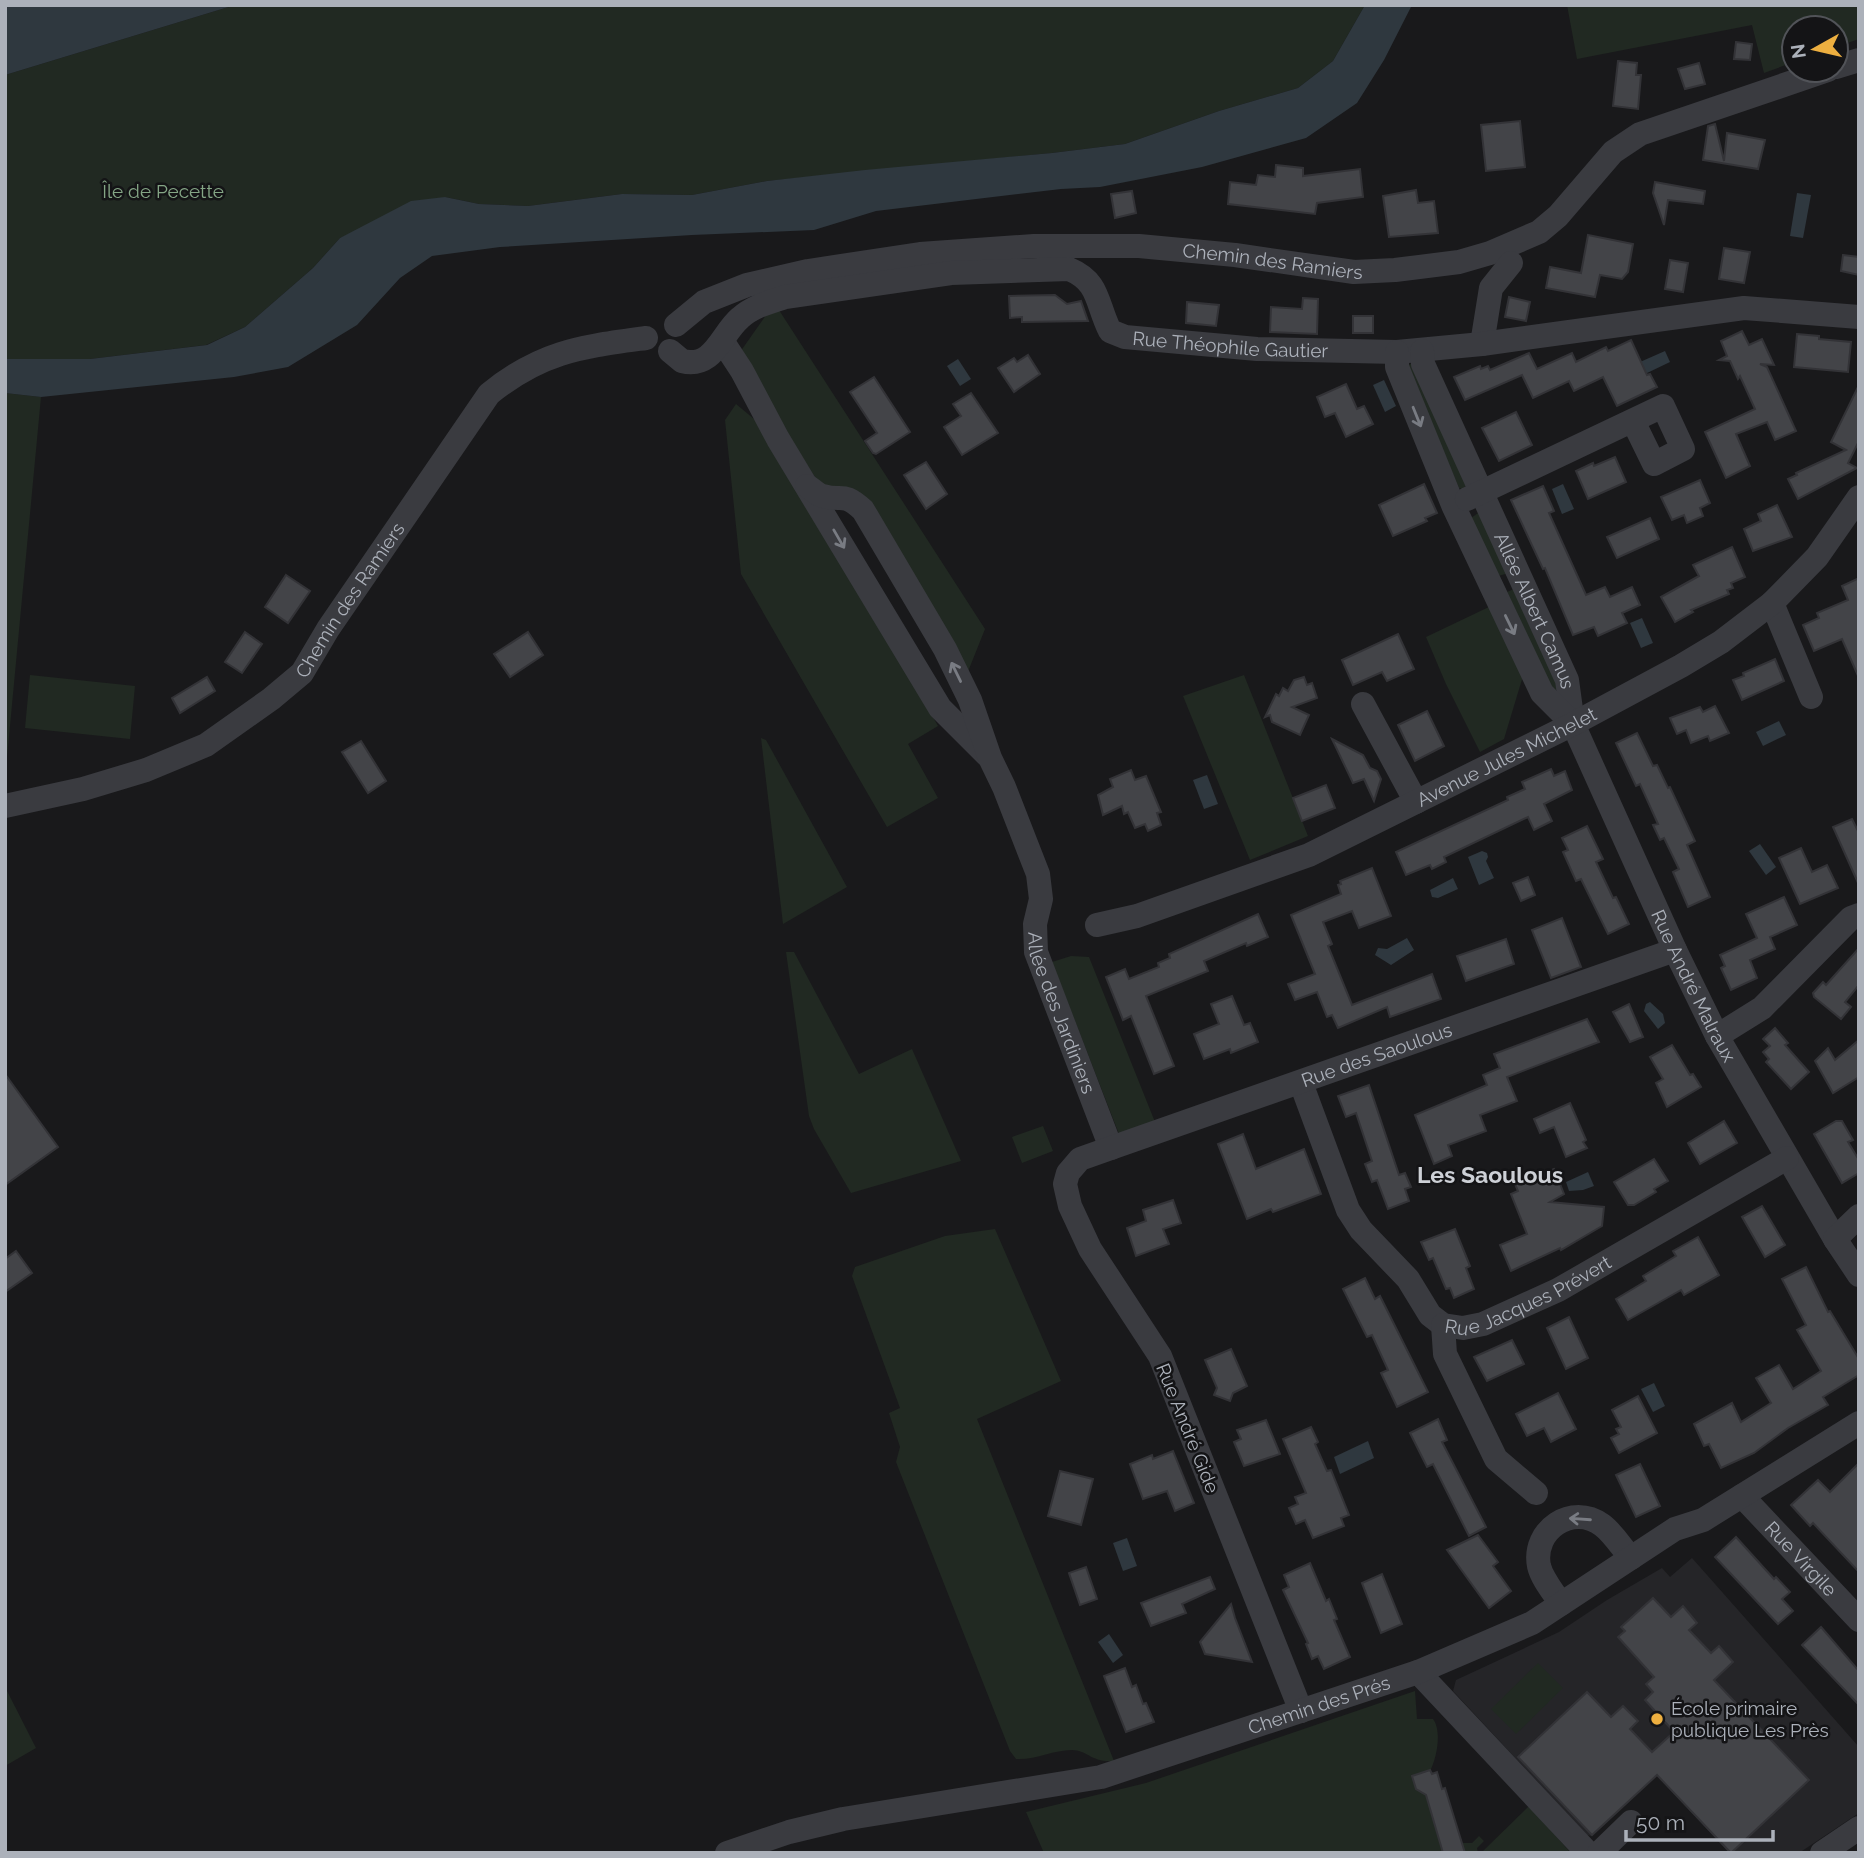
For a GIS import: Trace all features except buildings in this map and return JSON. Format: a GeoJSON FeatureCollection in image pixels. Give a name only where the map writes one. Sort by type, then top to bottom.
{"type":"FeatureCollection","features":[{"type":"Feature","properties":{"kind":"street","name":"Chemin des Ramiers"},"geometry":{"type":"LineString","coordinates":[[676,325],[704,302],[747,285],[808,271],[920,254],[1034,246],[1139,246],[1235,255],[1354,272],[1459,262],[1490,253],[1539,232],[1558,216],[1613,152],[1640,134],[1787,84]]}},
{"type":"Feature","properties":{"kind":"street"},"geometry":{"type":"LineString","coordinates":[[1482,344],[1491,288],[1511,263]]}},
{"type":"Feature","properties":{"kind":"street","name":"Rue Théophile Gautier"},"geometry":{"type":"LineString","coordinates":[[670,351],[682,361],[699,361],[709,356],[723,342],[739,318],[761,304],[785,297],[951,273],[1069,269],[1084,275],[1093,286],[1110,331],[1125,337],[1257,349],[1422,351],[1744,308],[1859,317]]}},
{"type":"Feature","properties":{"kind":"street"},"geometry":{"type":"LineString","coordinates":[[670,320],[676,325],[679,340],[670,351],[654,351],[646,338],[646,331],[654,321],[670,320]]}},
{"type":"Feature","properties":{"kind":"street","name":"Chemin des Ramiers"},"geometry":{"type":"LineString","coordinates":[[5,806],[83,789],[146,771],[206,745],[271,699],[302,673],[328,629],[489,394],[513,374],[544,359],[576,348],[646,338]]}},
{"type":"Feature","properties":{"kind":"street","name":"Allée des Jardiniers"},"geometry":{"type":"LineString","coordinates":[[723,342],[778,439],[944,713],[990,758]]}},
{"type":"Feature","properties":{"kind":"street","name":"Allée Albert Camus"},"geometry":{"type":"LineString","coordinates":[[1422,351],[1423,363],[1567,680],[1573,724]]}},
{"type":"Feature","properties":{"kind":"street","name":"Allée Albert Camus"},"geometry":{"type":"LineString","coordinates":[[1396,352],[1397,367],[1453,505],[1493,590],[1542,692],[1573,724]]}},
{"type":"Feature","properties":{"kind":"street"},"geometry":{"type":"LineString","coordinates":[[1453,505],[1633,421]]}},
{"type":"Feature","properties":{"kind":"street","name":"Allée des Jardiniers"},"geometry":{"type":"LineString","coordinates":[[807,486],[823,496],[852,500],[863,510],[945,649],[970,700],[990,758],[1038,874],[1041,899],[1035,924],[1036,952],[1111,1148]]}},
{"type":"Feature","properties":{"kind":"street","name":"Avenue Jules Michelet"},"geometry":{"type":"LineString","coordinates":[[1097,925],[1137,916],[1309,855],[1573,724],[1681,666],[1721,642],[1772,603],[1816,557],[1859,497]]}},
{"type":"Feature","properties":{"kind":"street"},"geometry":{"type":"LineString","coordinates":[[1493,590],[1520,576]]}},
{"type":"Feature","properties":{"kind":"street"},"geometry":{"type":"LineString","coordinates":[[1772,603],[1811,696]]}},
{"type":"Feature","properties":{"kind":"street"},"geometry":{"type":"LineString","coordinates":[[944,713],[958,717],[968,707],[970,700]]}},
{"type":"Feature","properties":{"kind":"street"},"geometry":{"type":"LineString","coordinates":[[1363,704],[1416,802]]}},
{"type":"Feature","properties":{"kind":"street","name":"Rue André Malraux"},"geometry":{"type":"LineString","coordinates":[[1573,724],[1717,1036],[1835,1239],[1859,1275]]}},
{"type":"Feature","properties":{"kind":"street"},"geometry":{"type":"LineString","coordinates":[[1717,1036],[1762,1008],[1851,918],[1859,915]]}},
{"type":"Feature","properties":{"kind":"street","name":"Rue des Saoulous"},"geometry":{"type":"LineString","coordinates":[[1080,1159],[1675,950]]}},
{"type":"Feature","properties":{"kind":"street","name":"Rue Jacques Prévert"},"geometry":{"type":"LineString","coordinates":[[1301,1083],[1348,1210],[1361,1230],[1408,1279],[1430,1315],[1443,1325],[1463,1328],[1483,1324],[1558,1290],[1787,1158]]}},
{"type":"Feature","properties":{"kind":"street","name":"Rue André Gide"},"geometry":{"type":"LineString","coordinates":[[1080,1159],[1068,1173],[1065,1184],[1070,1206],[1090,1249],[1160,1356],[1301,1711]]}},
{"type":"Feature","properties":{"kind":"street"},"geometry":{"type":"LineString","coordinates":[[1835,1239],[1859,1216]]}},
{"type":"Feature","properties":{"kind":"street"},"geometry":{"type":"LineString","coordinates":[[1443,1325],[1445,1354],[1496,1459],[1536,1493]]}},
{"type":"Feature","properties":{"kind":"street","name":"Chemin des Prés"},"geometry":{"type":"LineString","coordinates":[[727,1853],[789,1832],[843,1819],[1101,1777],[1418,1672],[1532,1623],[1675,1530],[1703,1520],[1859,1423]]}},
{"type":"Feature","properties":{"kind":"street","name":"Rue Virgile"},"geometry":{"type":"LineString","coordinates":[[1742,1496],[1859,1620]]}},
{"type":"Feature","properties":{"kind":"street"},"geometry":{"type":"LineString","coordinates":[[1561,1604],[1539,1569],[1538,1551],[1542,1537],[1556,1523],[1569,1517],[1586,1517],[1604,1525],[1631,1558]]}},
{"type":"Feature","properties":{"kind":"street"},"geometry":{"type":"LineString","coordinates":[[1418,1672],[1588,1853]]}},
{"type":"Feature","properties":{"kind":"street"},"geometry":{"type":"LineString","coordinates":[[1599,1853],[1632,1822]]}},
{"type":"Feature","properties":{"kind":"street"},"geometry":{"type":"LineString","coordinates":[[1822,1853],[1859,1828]]}},
{"type":"Feature","properties":{"kind":"shaded area"},"geometry":{"type":"Polygon","coordinates":[[[5,5],[235,5],[5,75],[5,5]]]}},
{"type":"Feature","properties":{"kind":"shaded area"},"geometry":{"type":"Polygon","coordinates":[[[1365,5],[1412,5],[1384,60],[1357,103],[1306,138],[1202,167],[1100,187],[1061,189],[876,211],[814,230],[500,247],[432,256],[400,278],[357,325],[288,367],[234,377],[41,397],[5,393],[5,359],[90,359],[207,345],[245,327],[313,268],[340,238],[411,201],[445,197],[479,204],[528,206],[622,194],[692,195],[767,181],[1125,144],[1219,111],[1298,88],[1333,61],[1365,5]]]}},
{"type":"Feature","properties":{"kind":"shaded area"},"geometry":{"type":"Polygon","coordinates":[[[1797,193],[1811,195],[1803,238],[1790,236],[1797,193]]]}},
{"type":"Feature","properties":{"kind":"shaded area"},"geometry":{"type":"Polygon","coordinates":[[[1665,351],[1670,362],[1645,374],[1640,362],[1665,351]]]}},
{"type":"Feature","properties":{"kind":"shaded area"},"geometry":{"type":"Polygon","coordinates":[[[958,359],[971,379],[960,386],[947,366],[958,359]]]}},
{"type":"Feature","properties":{"kind":"shaded area"},"geometry":{"type":"Polygon","coordinates":[[[1384,380],[1396,406],[1385,412],[1373,385],[1384,380]]]}},
{"type":"Feature","properties":{"kind":"shaded area"},"geometry":{"type":"Polygon","coordinates":[[[1563,484],[1574,509],[1562,514],[1552,489],[1563,484]]]}},
{"type":"Feature","properties":{"kind":"shaded area"},"geometry":{"type":"Polygon","coordinates":[[[1642,618],[1653,643],[1641,648],[1630,623],[1642,618]]]}},
{"type":"Feature","properties":{"kind":"shaded area"},"geometry":{"type":"Polygon","coordinates":[[[1779,721],[1786,735],[1763,746],[1756,732],[1779,721]]]}},
{"type":"Feature","properties":{"kind":"shaded area"},"geometry":{"type":"Polygon","coordinates":[[[1207,775],[1218,804],[1204,809],[1193,780],[1207,775]]]}},
{"type":"Feature","properties":{"kind":"shaded area"},"geometry":{"type":"Polygon","coordinates":[[[1760,844],[1776,867],[1766,875],[1749,851],[1760,844]]]}},
{"type":"Feature","properties":{"kind":"shaded area"},"geometry":{"type":"Polygon","coordinates":[[[1482,851],[1487,853],[1486,861],[1494,878],[1479,885],[1468,857],[1482,851]]]}},
{"type":"Feature","properties":{"kind":"shaded area"},"geometry":{"type":"Polygon","coordinates":[[[1453,878],[1458,889],[1438,898],[1432,897],[1430,890],[1453,878]]]}},
{"type":"Feature","properties":{"kind":"shaded area"},"geometry":{"type":"Polygon","coordinates":[[[1407,938],[1414,950],[1391,965],[1375,955],[1378,948],[1387,949],[1407,938]]]}},
{"type":"Feature","properties":{"kind":"shaded area"},"geometry":{"type":"Polygon","coordinates":[[[1650,1002],[1663,1014],[1665,1023],[1658,1029],[1644,1011],[1646,1004],[1650,1002]]]}},
{"type":"Feature","properties":{"kind":"shaded area"},"geometry":{"type":"Polygon","coordinates":[[[1588,1172],[1594,1186],[1569,1191],[1566,1182],[1588,1172]]]}},
{"type":"Feature","properties":{"kind":"shaded area"},"geometry":{"type":"Polygon","coordinates":[[[1654,1383],[1665,1406],[1653,1412],[1641,1389],[1654,1383]]]}},
{"type":"Feature","properties":{"kind":"shaded area"},"geometry":{"type":"Polygon","coordinates":[[[1368,1441],[1374,1458],[1340,1474],[1334,1457],[1368,1441]]]}},
{"type":"Feature","properties":{"kind":"shaded area"},"geometry":{"type":"Polygon","coordinates":[[[1127,1538],[1137,1566],[1123,1571],[1113,1543],[1127,1538]]]}},
{"type":"Feature","properties":{"kind":"shaded area","name":"École primaire publique Les Près"},"geometry":{"type":"Polygon","coordinates":[[[1692,1558],[1859,1747],[1859,1813],[1799,1853],[1729,1853],[1657,1775],[1591,1836],[1587,1835],[1453,1691],[1456,1680],[1559,1632],[1662,1568],[1670,1577],[1692,1558]]]}},
{"type":"Feature","properties":{"kind":"shaded area"},"geometry":{"type":"Polygon","coordinates":[[[1109,1634],[1123,1655],[1113,1663],[1098,1642],[1109,1634]]]}},
{"type":"Feature","properties":{"kind":"green space","name":"Île de Pecette"},"geometry":{"type":"Polygon","coordinates":[[[235,5],[1365,5],[1333,61],[1298,88],[1219,111],[1125,144],[767,181],[692,195],[622,194],[528,206],[479,204],[445,197],[340,238],[313,268],[245,327],[206,345],[90,359],[5,359],[5,75],[235,5]]]}},
{"type":"Feature","properties":{"kind":"green space"},"geometry":{"type":"Polygon","coordinates":[[[1567,5],[1859,5],[1859,39],[1850,42],[1850,14],[1780,14],[1780,67],[1764,73],[1752,25],[1577,59],[1567,5]]]}},
{"type":"Feature","properties":{"kind":"green space"},"geometry":{"type":"Polygon","coordinates":[[[777,307],[985,629],[967,674],[865,498],[819,484],[738,355],[771,308],[777,307]]]}},
{"type":"Feature","properties":{"kind":"green space"},"geometry":{"type":"Polygon","coordinates":[[[1415,364],[1471,482],[1462,489],[1459,488],[1407,367],[1415,364]]]}},
{"type":"Feature","properties":{"kind":"green space"},"geometry":{"type":"Polygon","coordinates":[[[5,393],[41,397],[5,779],[5,393]]]}},
{"type":"Feature","properties":{"kind":"green space"},"geometry":{"type":"Polygon","coordinates":[[[736,404],[766,429],[938,726],[908,744],[938,798],[887,827],[741,574],[725,420],[736,404]]]}},
{"type":"Feature","properties":{"kind":"green space"},"geometry":{"type":"Polygon","coordinates":[[[1481,511],[1509,573],[1498,576],[1471,518],[1481,511]]]}},
{"type":"Feature","properties":{"kind":"green space"},"geometry":{"type":"Polygon","coordinates":[[[1516,588],[1560,677],[1557,690],[1552,690],[1507,592],[1516,588]]]}},
{"type":"Feature","properties":{"kind":"green space"},"geometry":{"type":"Polygon","coordinates":[[[1491,606],[1523,676],[1504,739],[1480,752],[1426,637],[1491,606]]]}},
{"type":"Feature","properties":{"kind":"green space"},"geometry":{"type":"Polygon","coordinates":[[[30,675],[135,686],[130,739],[25,728],[30,675]]]}},
{"type":"Feature","properties":{"kind":"green space"},"geometry":{"type":"Polygon","coordinates":[[[1244,675],[1308,836],[1250,860],[1183,696],[1244,675]]]}},
{"type":"Feature","properties":{"kind":"green space"},"geometry":{"type":"Polygon","coordinates":[[[761,738],[766,740],[847,887],[783,924],[761,738]]]}},
{"type":"Feature","properties":{"kind":"green space"},"geometry":{"type":"Polygon","coordinates":[[[786,952],[794,952],[859,1074],[912,1049],[961,1161],[851,1193],[809,1116],[786,952]]]}},
{"type":"Feature","properties":{"kind":"green space"},"geometry":{"type":"Polygon","coordinates":[[[1071,956],[1089,957],[1155,1122],[1119,1134],[1052,962],[1071,956]]]}},
{"type":"Feature","properties":{"kind":"green space"},"geometry":{"type":"Polygon","coordinates":[[[1043,1126],[1053,1151],[1022,1163],[1012,1137],[1043,1126]]]}},
{"type":"Feature","properties":{"kind":"green space"},"geometry":{"type":"Polygon","coordinates":[[[995,1229],[1061,1381],[977,1419],[1114,1761],[1100,1760],[1072,1750],[1016,1759],[1010,1751],[896,1462],[900,1447],[889,1413],[900,1408],[852,1276],[855,1267],[945,1236],[995,1229]]]}},
{"type":"Feature","properties":{"kind":"green space"},"geometry":{"type":"Polygon","coordinates":[[[1538,1663],[1563,1688],[1516,1734],[1491,1709],[1538,1663]]]}},
{"type":"Feature","properties":{"kind":"green space"},"geometry":{"type":"Polygon","coordinates":[[[5,1687],[36,1748],[5,1766],[5,1687]]]}},
{"type":"Feature","properties":{"kind":"green space"},"geometry":{"type":"Polygon","coordinates":[[[1415,1691],[1417,1719],[1433,1719],[1436,1724],[1438,1737],[1435,1759],[1430,1771],[1437,1772],[1442,1789],[1445,1788],[1462,1843],[1472,1843],[1479,1836],[1484,1841],[1477,1848],[1478,1853],[1044,1853],[1026,1812],[1146,1783],[1415,1691]]]}},
{"type":"Feature","properties":{"kind":"green space"},"geometry":{"type":"Polygon","coordinates":[[[1529,1806],[1571,1853],[1481,1853],[1529,1806]]]}},
{"type":"Feature","properties":{"kind":"place","name":"École primaire publique Les Près"},"geometry":{"type":"Point","coordinates":[1657,1719]}},
{"type":"Feature","properties":{"kind":"district","name":"Les Saoulous"},"geometry":{"type":"Point","coordinates":[1490,1175]}}]}
